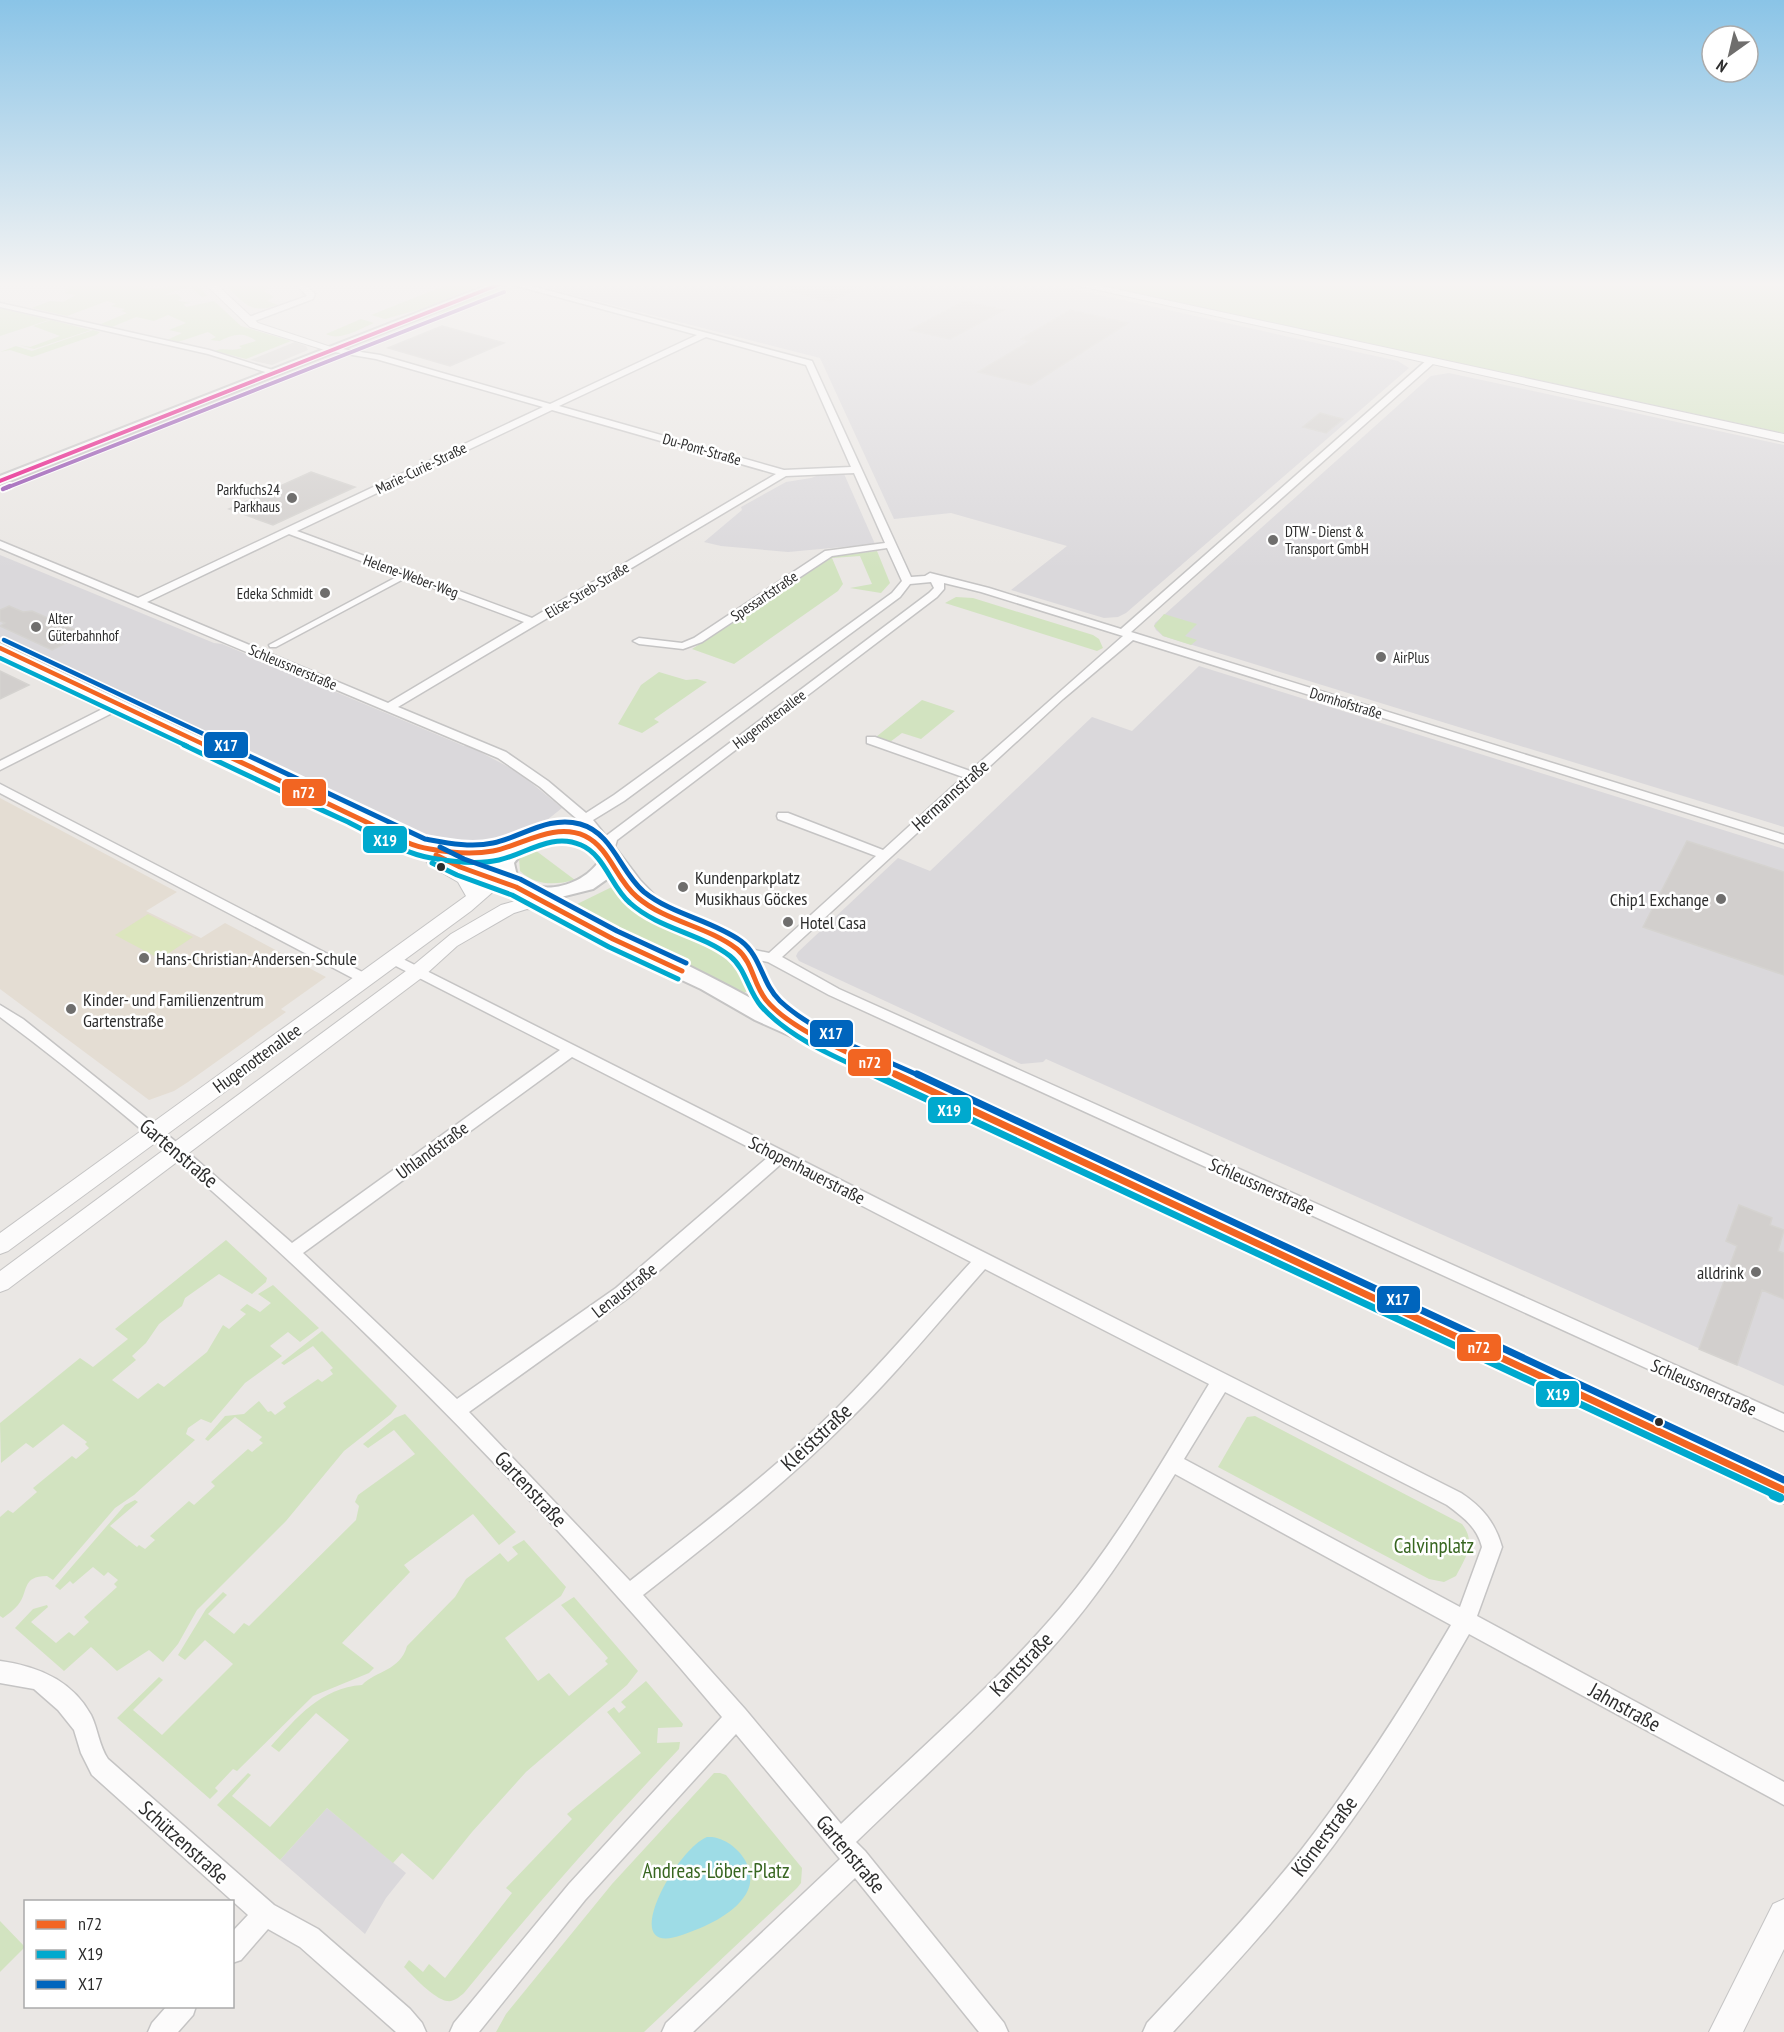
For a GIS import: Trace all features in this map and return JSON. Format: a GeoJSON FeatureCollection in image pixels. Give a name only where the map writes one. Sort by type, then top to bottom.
{"type":"FeatureCollection","features":[{"type":"Feature","properties":{"kind":"main road"},"geometry":{"type":"LineString","coordinates":[[1,481],[257,379]]}},
{"type":"Feature","properties":{"kind":"main road"},"geometry":{"type":"LineString","coordinates":[[0,648],[460,867],[501,871],[522,890],[613,939],[709,984],[763,1015],[841,1049],[1784,1490]]}},
{"type":"Feature","properties":{"kind":"main road"},"geometry":{"type":"LineString","coordinates":[[579,828],[607,854]]}},
{"type":"Feature","properties":{"kind":"main road","name":"Hugenottenallee"},"geometry":{"type":"LineString","coordinates":[[501,871],[509,855],[521,844],[535,837],[579,828]]}},
{"type":"Feature","properties":{"kind":"main road"},"geometry":{"type":"LineString","coordinates":[[422,848],[466,854],[487,853],[521,844]]}},
{"type":"Feature","properties":{"kind":"main road","name":"Hugenottenallee"},"geometry":{"type":"LineString","coordinates":[[522,890],[564,891],[579,888],[599,876],[607,854]]}},
{"type":"Feature","properties":{"kind":"main road","name":"Schleussnerstraße"},"geometry":{"type":"LineString","coordinates":[[607,854],[634,895],[654,911],[724,942],[740,952],[750,964],[760,991],[776,1009],[841,1049]]}},
{"type":"Feature","properties":{"kind":"street","name":"Du-Pont-Straße"},"geometry":{"type":"LineString","coordinates":[[456,379],[784,473],[857,470]]}},
{"type":"Feature","properties":{"kind":"street","name":"Marie-Curie-Straße"},"geometry":{"type":"LineString","coordinates":[[138,602],[607,379]]}},
{"type":"Feature","properties":{"kind":"street"},"geometry":{"type":"LineString","coordinates":[[816,379],[907,582]]}},
{"type":"Feature","properties":{"kind":"street","name":"Hermannstraße"},"geometry":{"type":"LineString","coordinates":[[772,958],[1127,634],[1412,379]]}},
{"type":"Feature","properties":{"kind":"street"},"geometry":{"type":"LineString","coordinates":[[1509,379],[1784,438]]}},
{"type":"Feature","properties":{"kind":"street","name":"Elise-Streb-Straße"},"geometry":{"type":"LineString","coordinates":[[389,707],[784,473]]}},
{"type":"Feature","properties":{"kind":"street","name":"Helene-Weber-Weg"},"geometry":{"type":"LineString","coordinates":[[289,531],[534,622]]}},
{"type":"Feature","properties":{"kind":"street","name":"Schleussnerstraße"},"geometry":{"type":"LineString","coordinates":[[0,544],[502,755],[544,784],[573,812],[579,828]]}},
{"type":"Feature","properties":{"kind":"street","name":"Spessartstraße"},"geometry":{"type":"LineString","coordinates":[[639,641],[683,646],[691,643],[829,553],[890,545]]}},
{"type":"Feature","properties":{"kind":"street"},"geometry":{"type":"LineString","coordinates":[[900,563],[936,578]]}},
{"type":"Feature","properties":{"kind":"street"},"geometry":{"type":"LineString","coordinates":[[273,645],[407,575]]}},
{"type":"Feature","properties":{"kind":"street","name":"Dornhofstraße"},"geometry":{"type":"LineString","coordinates":[[907,582],[936,578],[985,591],[1784,838]]}},
{"type":"Feature","properties":{"kind":"street","name":"Hugenottenallee"},"geometry":{"type":"LineString","coordinates":[[607,854],[615,835],[933,595],[940,587],[936,578]]}},
{"type":"Feature","properties":{"kind":"street","name":"Hugenottenallee"},"geometry":{"type":"LineString","coordinates":[[579,828],[896,595],[907,582]]}},
{"type":"Feature","properties":{"kind":"street"},"geometry":{"type":"LineString","coordinates":[[0,766],[120,704]]}},
{"type":"Feature","properties":{"kind":"street"},"geometry":{"type":"LineString","coordinates":[[871,740],[971,776]]}},
{"type":"Feature","properties":{"kind":"street"},"geometry":{"type":"LineString","coordinates":[[0,788],[365,979]]}},
{"type":"Feature","properties":{"kind":"street"},"geometry":{"type":"LineString","coordinates":[[783,816],[884,855]]}},
{"type":"Feature","properties":{"kind":"street"},"geometry":{"type":"LineString","coordinates":[[422,848],[435,861],[462,875],[472,885],[475,896]]}},
{"type":"Feature","properties":{"kind":"street","name":"Hugenottenallee"},"geometry":{"type":"LineString","coordinates":[[0,1245],[465,907],[501,871]]}},
{"type":"Feature","properties":{"kind":"street","name":"Hugenottenallee"},"geometry":{"type":"LineString","coordinates":[[456,939],[462,930],[522,890]]}},
{"type":"Feature","properties":{"kind":"street","name":"Hugenottenallee"},"geometry":{"type":"LineString","coordinates":[[0,1283],[417,972],[456,939],[469,933],[491,917],[521,904],[537,902],[554,906]]}},
{"type":"Feature","properties":{"kind":"street","name":"Schleussnerstraße"},"geometry":{"type":"LineString","coordinates":[[740,952],[772,958],[834,992],[1784,1423]]}},
{"type":"Feature","properties":{"kind":"street","name":"Schopenhauerstraße"},"geometry":{"type":"LineString","coordinates":[[393,959],[1221,1381]]}},
{"type":"Feature","properties":{"kind":"street","name":"Gartenstraße"},"geometry":{"type":"LineString","coordinates":[[0,1010],[155,1132],[293,1251],[457,1410],[630,1593],[849,1850],[995,2032]]}},
{"type":"Feature","properties":{"kind":"street","name":"Uhlandstraße"},"geometry":{"type":"LineString","coordinates":[[293,1251],[571,1050]]}},
{"type":"Feature","properties":{"kind":"street","name":"Lenaustraße"},"geometry":{"type":"LineString","coordinates":[[457,1410],[630,1286],[780,1156]]}},
{"type":"Feature","properties":{"kind":"street","name":"Kleiststraße"},"geometry":{"type":"LineString","coordinates":[[630,1593],[760,1488],[841,1415],[900,1355],[983,1260]]}},
{"type":"Feature","properties":{"kind":"street"},"geometry":{"type":"LineString","coordinates":[[1221,1381],[1454,1499],[1473,1512],[1484,1524],[1492,1547],[1465,1621],[1172,1462],[1221,1381]]}},
{"type":"Feature","properties":{"kind":"street","name":"Kantstraße"},"geometry":{"type":"LineString","coordinates":[[849,1850],[1068,1614],[1113,1554],[1172,1462]]}},
{"type":"Feature","properties":{"kind":"street","name":"Jahnstraße"},"geometry":{"type":"LineString","coordinates":[[1465,1621],[1784,1794]]}},
{"type":"Feature","properties":{"kind":"street","name":"Körnerstraße"},"geometry":{"type":"LineString","coordinates":[[1156,2032],[1250,1931],[1351,1802],[1416,1706],[1465,1621]]}},
{"type":"Feature","properties":{"kind":"street","name":"Schützenstraße"},"geometry":{"type":"LineString","coordinates":[[0,1672],[20,1674],[42,1682],[82,1721],[94,1759],[99,1767],[266,1914],[309,1938],[401,2018],[413,2032]]}},
{"type":"Feature","properties":{"kind":"street"},"geometry":{"type":"LineString","coordinates":[[463,2032],[577,1892],[736,1717]]}},
{"type":"Feature","properties":{"kind":"street"},"geometry":{"type":"LineString","coordinates":[[675,2032],[849,1850]]}},
{"type":"Feature","properties":{"kind":"street"},"geometry":{"type":"LineString","coordinates":[[234,1950],[266,1914]]}},
{"type":"Feature","properties":{"kind":"street"},"geometry":{"type":"LineString","coordinates":[[1726,2032],[1784,1916]]}},
{"type":"Feature","properties":{"kind":"street"},"geometry":{"type":"LineString","coordinates":[[161,2032],[183,2008]]}},
{"type":"Feature","properties":{"kind":"shaded area"},"geometry":{"type":"Polygon","coordinates":[[[830,379],[1396,379],[1126,613],[1118,617],[1104,618],[1011,590],[1067,546],[951,513],[894,519],[830,379]]]}},
{"type":"Feature","properties":{"kind":"shaded area"},"geometry":{"type":"Polygon","coordinates":[[[1428,379],[1476,379],[1784,445],[1784,827],[1163,636],[1156,630],[1155,623],[1428,379]]]}},
{"type":"Feature","properties":{"kind":"shaded area"},"geometry":{"type":"Polygon","coordinates":[[[841,467],[875,544],[788,552],[721,546],[704,542],[742,510],[741,507],[786,482],[811,478],[841,467]]]}},
{"type":"Feature","properties":{"kind":"shaded area"},"geometry":{"type":"Polygon","coordinates":[[[0,555],[214,643],[222,644],[464,746],[467,745],[518,772],[562,808],[547,820],[494,841],[482,843],[482,846],[465,846],[431,838],[0,637],[0,555]]]}},
{"type":"Feature","properties":{"kind":"shaded area"},"geometry":{"type":"Polygon","coordinates":[[[1199,666],[1784,849],[1784,1386],[1046,1059],[1043,1062],[1021,1064],[799,961],[796,956],[798,952],[898,858],[930,871],[1092,717],[1132,731],[1199,666]]]}},
{"type":"Feature","properties":{"kind":"shaded area","name":"Hans-Christian-Andersen-Schule"},"geometry":{"type":"Polygon","coordinates":[[[0,798],[177,892],[146,911],[201,938],[225,923],[326,977],[281,1009],[286,1012],[188,1082],[174,1091],[149,1100],[0,989],[0,798]]]}},
{"type":"Feature","properties":{"kind":"shaded area"},"geometry":{"type":"Polygon","coordinates":[[[327,1808],[406,1873],[386,1898],[365,1934],[280,1860],[327,1808]]]}},
{"type":"Feature","properties":{"kind":"green space"},"geometry":{"type":"Polygon","coordinates":[[[1532,379],[1784,379],[1784,433],[1532,379]]]}},
{"type":"Feature","properties":{"kind":"green space"},"geometry":{"type":"Polygon","coordinates":[[[877,551],[890,583],[881,593],[850,588],[872,584],[860,556],[832,558],[843,584],[838,591],[734,664],[692,649],[834,556],[877,551]]]}},
{"type":"Feature","properties":{"kind":"green space"},"geometry":{"type":"Polygon","coordinates":[[[956,597],[973,598],[1093,635],[1099,639],[1103,648],[1097,651],[945,603],[956,597]]]}},
{"type":"Feature","properties":{"kind":"green space"},"geometry":{"type":"Polygon","coordinates":[[[1164,614],[1197,624],[1185,636],[1197,640],[1191,645],[1163,636],[1154,626],[1164,614]]]}},
{"type":"Feature","properties":{"kind":"green space"},"geometry":{"type":"Polygon","coordinates":[[[659,672],[686,680],[697,679],[707,682],[654,719],[659,722],[642,733],[618,724],[641,685],[659,672]]]}},
{"type":"Feature","properties":{"kind":"green space"},"geometry":{"type":"Polygon","coordinates":[[[922,700],[955,711],[921,739],[902,733],[890,742],[876,737],[922,700]]]}},
{"type":"Feature","properties":{"kind":"green space"},"geometry":{"type":"Polygon","coordinates":[[[531,847],[575,880],[546,883],[526,876],[520,871],[519,859],[531,847]]]}},
{"type":"Feature","properties":{"kind":"green space"},"geometry":{"type":"Polygon","coordinates":[[[618,884],[666,923],[727,954],[744,975],[749,990],[744,993],[738,992],[618,934],[571,907],[618,884]]]}},
{"type":"Feature","properties":{"kind":"green space"},"geometry":{"type":"Polygon","coordinates":[[[148,914],[193,937],[160,959],[115,935],[148,914]]]}},
{"type":"Feature","properties":{"kind":"green space"},"geometry":{"type":"Polygon","coordinates":[[[226,1240],[267,1278],[266,1282],[252,1294],[219,1274],[185,1298],[182,1306],[159,1324],[146,1343],[132,1356],[136,1360],[112,1380],[138,1399],[158,1383],[164,1387],[207,1352],[223,1325],[229,1329],[246,1314],[240,1310],[247,1304],[260,1312],[271,1303],[258,1294],[273,1285],[319,1328],[300,1342],[288,1332],[270,1346],[282,1356],[245,1383],[211,1423],[201,1419],[188,1428],[186,1434],[195,1440],[134,1495],[115,1508],[53,1580],[47,1576],[29,1582],[18,1605],[3,1618],[0,1616],[0,1517],[8,1510],[13,1513],[37,1492],[33,1488],[72,1456],[76,1459],[89,1448],[85,1444],[87,1442],[63,1424],[33,1448],[26,1443],[1,1463],[0,1423],[80,1358],[93,1367],[128,1339],[115,1329],[226,1240]]]}},
{"type":"Feature","properties":{"kind":"green space"},"geometry":{"type":"Polygon","coordinates":[[[322,1331],[397,1406],[391,1414],[344,1451],[286,1521],[197,1610],[178,1644],[163,1662],[149,1650],[117,1671],[91,1647],[64,1671],[15,1628],[33,1609],[47,1605],[48,1607],[31,1622],[56,1643],[69,1632],[74,1636],[89,1622],[84,1617],[117,1587],[114,1584],[118,1580],[108,1572],[104,1576],[93,1567],[73,1584],[70,1581],[60,1590],[55,1586],[125,1505],[135,1500],[138,1502],[110,1526],[137,1547],[139,1545],[145,1549],[155,1540],[150,1536],[189,1501],[194,1505],[215,1486],[211,1482],[248,1449],[252,1452],[263,1443],[259,1440],[262,1437],[235,1417],[208,1441],[205,1439],[225,1416],[244,1414],[259,1401],[268,1412],[271,1411],[275,1415],[286,1407],[283,1403],[318,1379],[322,1382],[333,1374],[330,1370],[333,1368],[313,1346],[284,1365],[281,1363],[322,1331]]]}},
{"type":"Feature","properties":{"kind":"green space"},"geometry":{"type":"Polygon","coordinates":[[[405,1414],[516,1532],[499,1545],[473,1514],[404,1565],[410,1572],[342,1643],[374,1668],[369,1673],[313,1696],[237,1771],[233,1769],[215,1788],[218,1791],[210,1799],[117,1718],[159,1677],[163,1680],[133,1710],[162,1735],[233,1664],[205,1640],[185,1660],[178,1655],[206,1609],[223,1592],[227,1595],[208,1614],[234,1634],[244,1623],[249,1626],[356,1520],[359,1506],[355,1502],[358,1495],[415,1454],[394,1430],[368,1448],[363,1444],[395,1418],[405,1414]]]}},
{"type":"Feature","properties":{"kind":"green space","name":"Calvinplatz"},"geometry":{"type":"Polygon","coordinates":[[[1255,1416],[1462,1524],[1469,1538],[1469,1544],[1466,1557],[1456,1576],[1444,1582],[1429,1579],[1218,1467],[1247,1417],[1255,1416]]]}},
{"type":"Feature","properties":{"kind":"green space"},"geometry":{"type":"Polygon","coordinates":[[[524,1540],[566,1587],[561,1596],[505,1638],[538,1681],[549,1673],[569,1696],[608,1664],[605,1661],[608,1658],[561,1605],[574,1597],[638,1671],[627,1685],[526,1772],[433,1880],[402,1853],[393,1863],[327,1808],[280,1860],[217,1805],[248,1773],[251,1775],[232,1796],[270,1827],[349,1740],[316,1713],[279,1752],[271,1746],[300,1715],[322,1698],[347,1687],[362,1685],[399,1661],[407,1646],[455,1597],[466,1579],[500,1553],[508,1562],[518,1554],[512,1547],[524,1540]]]}},
{"type":"Feature","properties":{"kind":"green space"},"geometry":{"type":"Polygon","coordinates":[[[646,1681],[683,1724],[682,1727],[658,1728],[657,1743],[680,1742],[679,1749],[569,1869],[464,1993],[450,2001],[436,1996],[404,1967],[409,1960],[423,1972],[429,1964],[445,1978],[512,1893],[506,1888],[572,1819],[567,1814],[641,1753],[607,1712],[614,1707],[619,1713],[626,1707],[621,1702],[646,1681]]]}},
{"type":"Feature","properties":{"kind":"green space","name":"Andreas-Löber-Platz"},"geometry":{"type":"Polygon","coordinates":[[[714,1773],[726,1775],[802,1868],[801,1883],[797,1888],[644,2032],[496,2032],[506,2014],[612,1884],[714,1773]]]}},
{"type":"Feature","properties":{"kind":"green space"},"geometry":{"type":"Polygon","coordinates":[[[0,1921],[24,1948],[0,1972],[0,1921]]]}},
{"type":"Feature","properties":{"kind":"water"},"geometry":{"type":"Polygon","coordinates":[[[707,1837],[726,1842],[742,1855],[750,1874],[750,1884],[746,1894],[734,1908],[709,1924],[682,1935],[663,1938],[653,1932],[652,1918],[658,1900],[681,1861],[694,1846],[707,1837]]]}},
{"type":"Feature","properties":{"kind":"building"},"geometry":{"type":"Polygon","coordinates":[[[1006,379],[1041,379],[1031,385],[1006,379]]]}},
{"type":"Feature","properties":{"kind":"building"},"geometry":{"type":"Polygon","coordinates":[[[1320,413],[1343,419],[1326,433],[1303,427],[1320,413]]]}},
{"type":"Feature","properties":{"kind":"building","name":"Parkfuchs24 Parkhaus"},"geometry":{"type":"Polygon","coordinates":[[[311,472],[355,487],[273,525],[229,509],[311,472]]]}},
{"type":"Feature","properties":{"kind":"building","name":"Alter Güterbahnhof"},"geometry":{"type":"Polygon","coordinates":[[[9,606],[23,612],[32,611],[84,634],[52,650],[0,626],[5,623],[0,621],[0,610],[9,606]]]}},
{"type":"Feature","properties":{"kind":"building"},"geometry":{"type":"Polygon","coordinates":[[[0,671],[29,685],[0,699],[0,671]]]}},
{"type":"Feature","properties":{"kind":"building","name":"Chip1 Exchange"},"geometry":{"type":"Polygon","coordinates":[[[1687,841],[1784,872],[1784,975],[1643,927],[1687,841]]]}},
{"type":"Feature","properties":{"kind":"building","name":"alldrink"},"geometry":{"type":"Polygon","coordinates":[[[1739,1205],[1772,1218],[1770,1225],[1784,1230],[1778,1251],[1784,1253],[1784,1299],[1762,1290],[1737,1365],[1699,1349],[1737,1246],[1726,1241],[1739,1205]]]}},
{"type":"Feature","properties":{"kind":"transit line"},"geometry":{"type":"LineString","coordinates":[[0,481],[259,379]]}},
{"type":"Feature","properties":{"kind":"transit line"},"geometry":{"type":"LineString","coordinates":[[3,489],[283,379]]}},
{"type":"Feature","properties":{"kind":"transit line","name":"X17"},"geometry":{"type":"LineString","coordinates":[[4,640],[425,839],[476,845],[504,840],[558,822],[581,824],[592,829],[608,844],[627,873],[642,890],[666,906],[719,928],[743,943],[753,954],[765,981],[780,1001],[797,1014],[845,1041],[1784,1480]]}},
{"type":"Feature","properties":{"kind":"transit line","name":"n72"},"geometry":{"type":"LineString","coordinates":[[0,648],[422,848],[476,853],[494,851],[557,832],[567,831],[588,837],[603,851],[635,896],[660,912],[714,935],[739,951],[747,961],[765,999],[781,1014],[811,1033],[1784,1490]]}},
{"type":"Feature","properties":{"kind":"transit line","name":"X19"},"geometry":{"type":"LineString","coordinates":[[0,658],[419,856],[480,863],[500,860],[555,841],[574,842],[584,846],[599,860],[617,888],[631,904],[655,919],[707,942],[731,957],[740,967],[754,997],[766,1012],[784,1027],[836,1057],[1780,1498]]}},
{"type":"Feature","properties":{"kind":"transit line","name":"X17"},"geometry":{"type":"LineString","coordinates":[[440,847],[464,859],[520,879],[617,931],[686,963]]}},
{"type":"Feature","properties":{"kind":"transit line","name":"n72"},"geometry":{"type":"LineString","coordinates":[[436,855],[460,867],[516,887],[613,939],[682,971]]}},
{"type":"Feature","properties":{"kind":"transit line","name":"X19"},"geometry":{"type":"LineString","coordinates":[[432,863],[457,875],[512,895],[609,947],[678,979]]}},
{"type":"Feature","properties":{"kind":"place","name":"Parkfuchs24 Parkhaus"},"geometry":{"type":"Point","coordinates":[292,498]}},
{"type":"Feature","properties":{"kind":"place","name":"DTW - Dienst & Transport GmbH"},"geometry":{"type":"Point","coordinates":[1273,540]}},
{"type":"Feature","properties":{"kind":"place","name":"Edeka Schmidt"},"geometry":{"type":"Point","coordinates":[325,593]}},
{"type":"Feature","properties":{"kind":"place","name":"Alter Güterbahnhof"},"geometry":{"type":"Point","coordinates":[36,627]}},
{"type":"Feature","properties":{"kind":"place","name":"AirPlus"},"geometry":{"type":"Point","coordinates":[1381,657]}},
{"type":"Feature","properties":{"kind":"place","name":"Kundenparkplatz Musikhaus Göckes"},"geometry":{"type":"Point","coordinates":[683,887]}},
{"type":"Feature","properties":{"kind":"place","name":"Chip1 Exchange"},"geometry":{"type":"Point","coordinates":[1721,899]}},
{"type":"Feature","properties":{"kind":"place","name":"Hotel Casa"},"geometry":{"type":"Point","coordinates":[788,922]}},
{"type":"Feature","properties":{"kind":"place","name":"Hans-Christian-Andersen-Schule"},"geometry":{"type":"Point","coordinates":[144,958]}},
{"type":"Feature","properties":{"kind":"place","name":"Kinder- und Familienzentrum Gartenstraße"},"geometry":{"type":"Point","coordinates":[71,1009]}},
{"type":"Feature","properties":{"kind":"place","name":"alldrink"},"geometry":{"type":"Point","coordinates":[1756,1272]}}]}
